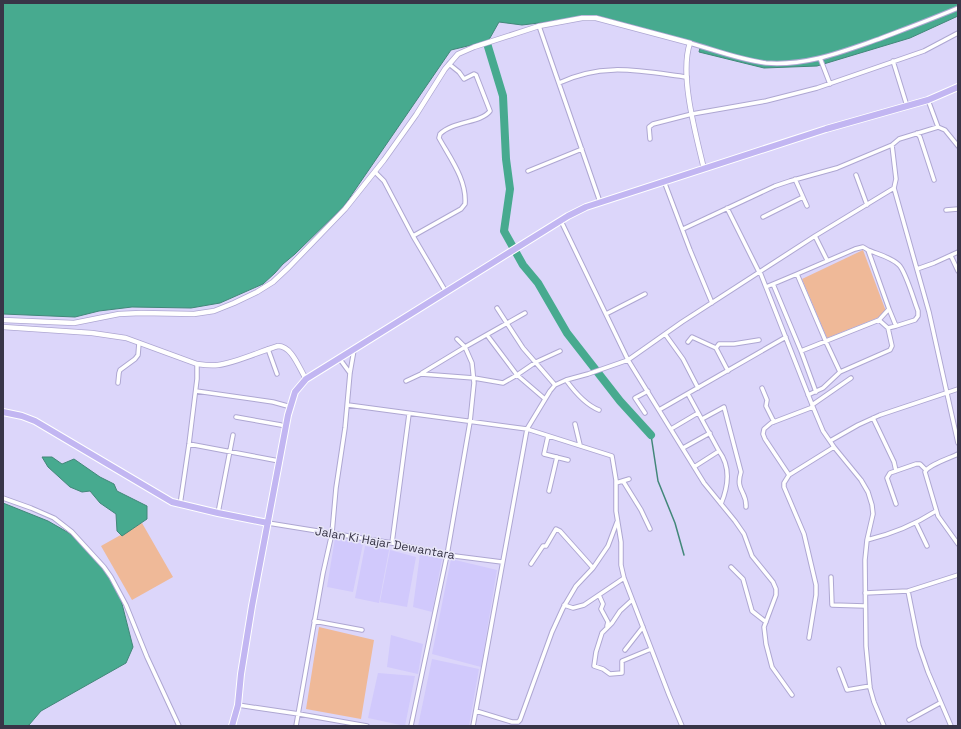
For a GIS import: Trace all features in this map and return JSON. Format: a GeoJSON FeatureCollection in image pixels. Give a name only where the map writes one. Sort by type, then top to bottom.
{"type":"FeatureCollection","features":[{"type":"Feature","properties":{"kind":"highway"},"geometry":{"type":"LineString","coordinates":[[232,726],[238,705],[241,674],[286,427],[295,392],[306,379],[576,212],[600,202],[826,129],[928,100],[958,87]]}},
{"type":"Feature","properties":{"kind":"highway"},"geometry":{"type":"LineString","coordinates":[[3,412],[22,416],[35,421],[154,493],[172,502],[180,505],[268,523]]}},
{"type":"Feature","properties":{"kind":"highway"},"geometry":{"type":"LineString","coordinates":[[235,719],[236,726]]}},
{"type":"Feature","properties":{"kind":"street"},"geometry":{"type":"LineString","coordinates":[[3,320],[53,323],[77,322],[119,314],[204,313],[214,311],[257,292],[273,282],[308,249],[345,208],[374,172],[416,115],[449,64],[458,54],[494,40],[539,26],[582,18],[596,18],[735,56],[765,62],[801,62],[836,55],[927,22],[958,8]]}},
{"type":"Feature","properties":{"kind":"street"},"geometry":{"type":"LineString","coordinates":[[539,26],[600,202]]}},
{"type":"Feature","properties":{"kind":"street"},"geometry":{"type":"LineString","coordinates":[[650,139],[649,127],[653,124],[692,114],[766,101],[830,84],[924,51],[958,33]]}},
{"type":"Feature","properties":{"kind":"street"},"geometry":{"type":"LineString","coordinates":[[690,43],[686,62],[687,77],[692,114],[704,169]]}},
{"type":"Feature","properties":{"kind":"street"},"geometry":{"type":"LineString","coordinates":[[820,58],[830,84]]}},
{"type":"Feature","properties":{"kind":"street"},"geometry":{"type":"LineString","coordinates":[[893,61],[907,106]]}},
{"type":"Feature","properties":{"kind":"street"},"geometry":{"type":"LineString","coordinates":[[412,236],[461,209],[465,204],[462,181],[439,138],[440,134],[451,126],[484,116],[490,112],[476,75],[474,74],[464,78],[449,64]]}},
{"type":"Feature","properties":{"kind":"street"},"geometry":{"type":"LineString","coordinates":[[559,83],[582,74],[612,69],[687,77]]}},
{"type":"Feature","properties":{"kind":"street"},"geometry":{"type":"LineString","coordinates":[[928,100],[938,127]]}},
{"type":"Feature","properties":{"kind":"street"},"geometry":{"type":"LineString","coordinates":[[682,229],[775,186],[837,168],[892,145],[899,139],[917,133],[938,127],[945,130],[958,146]]}},
{"type":"Feature","properties":{"kind":"street"},"geometry":{"type":"LineString","coordinates":[[917,133],[920,137],[934,180]]}},
{"type":"Feature","properties":{"kind":"street"},"geometry":{"type":"LineString","coordinates":[[892,145],[896,179],[894,188],[917,269],[958,443]]}},
{"type":"Feature","properties":{"kind":"street"},"geometry":{"type":"LineString","coordinates":[[528,171],[582,149]]}},
{"type":"Feature","properties":{"kind":"street"},"geometry":{"type":"LineString","coordinates":[[374,172],[384,181],[412,236],[446,292]]}},
{"type":"Feature","properties":{"kind":"street"},"geometry":{"type":"LineString","coordinates":[[856,175],[867,205]]}},
{"type":"Feature","properties":{"kind":"street"},"geometry":{"type":"LineString","coordinates":[[795,179],[807,206]]}},
{"type":"Feature","properties":{"kind":"street"},"geometry":{"type":"LineString","coordinates":[[664,181],[712,303]]}},
{"type":"Feature","properties":{"kind":"street"},"geometry":{"type":"LineString","coordinates":[[473,726],[527,429],[555,385],[628,360],[759,272],[894,188]]}},
{"type":"Feature","properties":{"kind":"street"},"geometry":{"type":"LineString","coordinates":[[763,217],[803,197]]}},
{"type":"Feature","properties":{"kind":"street"},"geometry":{"type":"LineString","coordinates":[[727,208],[766,287],[812,406],[830,441],[852,468],[868,492],[872,505],[873,514],[867,540],[865,560],[864,593],[866,646],[870,686],[874,702],[884,726]]}},
{"type":"Feature","properties":{"kind":"street"},"geometry":{"type":"LineString","coordinates":[[946,210],[958,209]]}},
{"type":"Feature","properties":{"kind":"street"},"geometry":{"type":"LineString","coordinates":[[561,221],[628,360],[704,483],[744,534],[752,556],[769,575],[776,589],[776,595],[764,632],[768,657],[772,667],[792,695]]}},
{"type":"Feature","properties":{"kind":"street"},"geometry":{"type":"LineString","coordinates":[[815,236],[827,260]]}},
{"type":"Feature","properties":{"kind":"street"},"geometry":{"type":"LineString","coordinates":[[766,287],[827,260],[863,247],[899,265],[918,311],[918,316],[915,320],[888,328]]}},
{"type":"Feature","properties":{"kind":"street"},"geometry":{"type":"LineString","coordinates":[[868,250],[896,326]]}},
{"type":"Feature","properties":{"kind":"street"},"geometry":{"type":"LineString","coordinates":[[917,269],[958,252]]}},
{"type":"Feature","properties":{"kind":"street"},"geometry":{"type":"LineString","coordinates":[[951,256],[958,271]]}},
{"type":"Feature","properties":{"kind":"street"},"geometry":{"type":"LineString","coordinates":[[797,274],[840,372]]}},
{"type":"Feature","properties":{"kind":"street"},"geometry":{"type":"LineString","coordinates":[[773,284],[801,351],[816,392]]}},
{"type":"Feature","properties":{"kind":"street"},"geometry":{"type":"LineString","coordinates":[[606,314],[645,294]]}},
{"type":"Feature","properties":{"kind":"street"},"geometry":{"type":"LineString","coordinates":[[497,308],[529,356],[536,362],[555,385]]}},
{"type":"Feature","properties":{"kind":"street"},"geometry":{"type":"LineString","coordinates":[[801,351],[879,320],[889,309]]}},
{"type":"Feature","properties":{"kind":"street"},"geometry":{"type":"LineString","coordinates":[[406,381],[421,374],[525,313]]}},
{"type":"Feature","properties":{"kind":"street"},"geometry":{"type":"LineString","coordinates":[[808,395],[826,386],[840,372],[890,350],[892,346],[888,328],[879,320]]}},
{"type":"Feature","properties":{"kind":"street"},"geometry":{"type":"LineString","coordinates":[[77,322],[79,327],[77,332]]}},
{"type":"Feature","properties":{"kind":"street"},"geometry":{"type":"LineString","coordinates":[[3,327],[77,332],[126,338],[197,364],[219,365],[282,346],[286,348],[293,357],[306,379]]}},
{"type":"Feature","properties":{"kind":"street"},"geometry":{"type":"LineString","coordinates":[[487,334],[517,375],[546,399]]}},
{"type":"Feature","properties":{"kind":"street"},"geometry":{"type":"LineString","coordinates":[[665,334],[683,359],[698,388]]}},
{"type":"Feature","properties":{"kind":"street"},"geometry":{"type":"LineString","coordinates":[[688,342],[692,337],[716,348],[728,371]]}},
{"type":"Feature","properties":{"kind":"street"},"geometry":{"type":"LineString","coordinates":[[659,410],[786,337]]}},
{"type":"Feature","properties":{"kind":"street"},"geometry":{"type":"LineString","coordinates":[[411,726],[447,554],[470,422],[474,378],[472,363],[465,347],[457,339]]}},
{"type":"Feature","properties":{"kind":"street"},"geometry":{"type":"LineString","coordinates":[[716,348],[719,344],[734,344],[759,340]]}},
{"type":"Feature","properties":{"kind":"street"},"geometry":{"type":"LineString","coordinates":[[118,383],[120,370],[138,355],[139,343]]}},
{"type":"Feature","properties":{"kind":"street"},"geometry":{"type":"LineString","coordinates":[[268,349],[277,374]]}},
{"type":"Feature","properties":{"kind":"street"},"geometry":{"type":"LineString","coordinates":[[296,726],[323,572],[332,533],[336,488],[348,405],[350,373],[354,349]]}},
{"type":"Feature","properties":{"kind":"street"},"geometry":{"type":"LineString","coordinates":[[421,374],[474,378],[503,383],[536,362],[560,351]]}},
{"type":"Feature","properties":{"kind":"street"},"geometry":{"type":"LineString","coordinates":[[339,358],[350,373]]}},
{"type":"Feature","properties":{"kind":"street"},"geometry":{"type":"LineString","coordinates":[[180,505],[196,390],[197,364]]}},
{"type":"Feature","properties":{"kind":"street"},"geometry":{"type":"LineString","coordinates":[[789,476],[763,434],[764,429],[766,426],[774,422],[812,406],[851,378]]}},
{"type":"Feature","properties":{"kind":"street"},"geometry":{"type":"LineString","coordinates":[[566,380],[580,397],[599,410]]}},
{"type":"Feature","properties":{"kind":"street"},"geometry":{"type":"LineString","coordinates":[[762,388],[766,400],[766,406],[774,422]]}},
{"type":"Feature","properties":{"kind":"street"},"geometry":{"type":"LineString","coordinates":[[830,441],[873,418],[958,389]]}},
{"type":"Feature","properties":{"kind":"street"},"geometry":{"type":"LineString","coordinates":[[196,390],[291,406]]}},
{"type":"Feature","properties":{"kind":"street"},"geometry":{"type":"LineString","coordinates":[[645,413],[635,398],[648,391]]}},
{"type":"Feature","properties":{"kind":"street"},"geometry":{"type":"LineString","coordinates":[[688,394],[726,461],[727,470],[725,490],[721,504]]}},
{"type":"Feature","properties":{"kind":"street"},"geometry":{"type":"LineString","coordinates":[[348,405],[527,429],[612,456],[616,483],[617,522],[621,542],[621,565],[624,578],[682,726]]}},
{"type":"Feature","properties":{"kind":"street"},"geometry":{"type":"LineString","coordinates":[[702,419],[724,407],[741,472],[738,480],[746,500],[746,507]]}},
{"type":"Feature","properties":{"kind":"street"},"geometry":{"type":"LineString","coordinates":[[671,429],[698,413]]}},
{"type":"Feature","properties":{"kind":"street"},"geometry":{"type":"LineString","coordinates":[[392,543],[409,414]]}},
{"type":"Feature","properties":{"kind":"street"},"geometry":{"type":"LineString","coordinates":[[236,417],[286,427]]}},
{"type":"Feature","properties":{"kind":"street"},"geometry":{"type":"LineString","coordinates":[[873,418],[894,462],[896,471]]}},
{"type":"Feature","properties":{"kind":"street"},"geometry":{"type":"LineString","coordinates":[[575,424],[580,445]]}},
{"type":"Feature","properties":{"kind":"street"},"geometry":{"type":"LineString","coordinates":[[683,448],[710,433]]}},
{"type":"Feature","properties":{"kind":"street"},"geometry":{"type":"LineString","coordinates":[[218,513],[233,435]]}},
{"type":"Feature","properties":{"kind":"street"},"geometry":{"type":"LineString","coordinates":[[548,436],[544,454],[568,460]]}},
{"type":"Feature","properties":{"kind":"street"},"geometry":{"type":"LineString","coordinates":[[189,444],[279,461]]}},
{"type":"Feature","properties":{"kind":"street"},"geometry":{"type":"LineString","coordinates":[[809,638],[816,595],[816,585],[804,534],[784,487],[784,482],[789,476],[834,447]]}},
{"type":"Feature","properties":{"kind":"street"},"geometry":{"type":"LineString","coordinates":[[694,467],[719,451]]}},
{"type":"Feature","properties":{"kind":"street"},"geometry":{"type":"LineString","coordinates":[[926,470],[958,454]]}},
{"type":"Feature","properties":{"kind":"street"},"geometry":{"type":"LineString","coordinates":[[549,491],[557,457]]}},
{"type":"Feature","properties":{"kind":"street"},"geometry":{"type":"LineString","coordinates":[[896,504],[887,476],[890,473],[920,464],[926,470],[926,479],[936,511],[958,544]]}},
{"type":"Feature","properties":{"kind":"street"},"geometry":{"type":"LineString","coordinates":[[616,483],[629,479]]}},
{"type":"Feature","properties":{"kind":"street"},"geometry":{"type":"LineString","coordinates":[[623,481],[641,510],[650,529]]}},
{"type":"Feature","properties":{"kind":"street"},"geometry":{"type":"LineString","coordinates":[[3,498],[54,518],[72,532],[104,567],[126,605],[145,653],[179,726]]}},
{"type":"Feature","properties":{"kind":"street"},"geometry":{"type":"LineString","coordinates":[[867,540],[916,523],[936,511]]}},
{"type":"Feature","properties":{"kind":"street"},"geometry":{"type":"LineString","coordinates":[[521,726],[519,721],[552,632],[564,605],[576,586],[593,568],[608,546],[617,522]]}},
{"type":"Feature","properties":{"kind":"street","name":"Jalan Ki Hajar Dewantara"},"geometry":{"type":"LineString","coordinates":[[268,523],[502,562]]}},
{"type":"Feature","properties":{"kind":"street"},"geometry":{"type":"LineString","coordinates":[[916,523],[927,546]]}},
{"type":"Feature","properties":{"kind":"street"},"geometry":{"type":"LineString","coordinates":[[531,564],[543,546],[546,546],[556,529],[560,531],[593,568]]}},
{"type":"Feature","properties":{"kind":"street"},"geometry":{"type":"LineString","coordinates":[[731,567],[742,579],[752,611],[766,622]]}},
{"type":"Feature","properties":{"kind":"street"},"geometry":{"type":"LineString","coordinates":[[864,593],[908,591],[958,575]]}},
{"type":"Feature","properties":{"kind":"street"},"geometry":{"type":"LineString","coordinates":[[831,577],[832,605],[865,606]]}},
{"type":"Feature","properties":{"kind":"street"},"geometry":{"type":"LineString","coordinates":[[564,605],[577,608],[624,578]]}},
{"type":"Feature","properties":{"kind":"street"},"geometry":{"type":"LineString","coordinates":[[908,591],[919,646],[940,703],[951,726]]}},
{"type":"Feature","properties":{"kind":"street"},"geometry":{"type":"LineString","coordinates":[[599,595],[603,604],[601,609],[608,622],[606,628]]}},
{"type":"Feature","properties":{"kind":"street"},"geometry":{"type":"LineString","coordinates":[[632,600],[620,611],[602,633],[599,640],[594,666],[603,669],[610,674],[622,673],[622,662],[651,649]]}},
{"type":"Feature","properties":{"kind":"street"},"geometry":{"type":"LineString","coordinates":[[314,621],[362,630]]}},
{"type":"Feature","properties":{"kind":"street"},"geometry":{"type":"LineString","coordinates":[[625,650],[643,627]]}},
{"type":"Feature","properties":{"kind":"street"},"geometry":{"type":"LineString","coordinates":[[839,669],[847,690],[870,686]]}},
{"type":"Feature","properties":{"kind":"street"},"geometry":{"type":"LineString","coordinates":[[909,720],[940,703]]}},
{"type":"Feature","properties":{"kind":"street"},"geometry":{"type":"LineString","coordinates":[[238,705],[367,726]]}},
{"type":"Feature","properties":{"kind":"street"},"geometry":{"type":"LineString","coordinates":[[476,711],[512,722],[519,721]]}},
{"type":"Feature","properties":{"kind":"shaded area"},"geometry":{"type":"Polygon","coordinates":[[[3,3],[958,3],[958,16],[910,38],[817,66],[764,68],[699,52],[701,44],[598,16],[522,25],[499,22],[490,38],[480,43],[451,50],[344,206],[263,284],[220,303],[191,308],[132,307],[99,311],[75,317],[3,314],[3,3]]]}},
{"type":"Feature","properties":{"kind":"shaded area"},"geometry":{"type":"Polygon","coordinates":[[[863,250],[887,314],[827,338],[802,279],[863,250]]]}},
{"type":"Feature","properties":{"kind":"shaded area"},"geometry":{"type":"Polygon","coordinates":[[[42,457],[52,457],[62,464],[74,459],[100,477],[114,484],[117,491],[147,506],[147,519],[122,536],[117,531],[116,514],[100,503],[90,491],[82,492],[70,487],[48,467],[42,457]]]}},
{"type":"Feature","properties":{"kind":"shaded area"},"geometry":{"type":"Polygon","coordinates":[[[3,503],[48,521],[69,533],[103,566],[120,596],[133,647],[126,663],[41,711],[27,726],[3,726],[3,503]]]}},
{"type":"Feature","properties":{"kind":"shaded area"},"geometry":{"type":"Polygon","coordinates":[[[142,523],[173,577],[132,600],[101,546],[142,523]]]}},
{"type":"Feature","properties":{"kind":"shaded area"},"geometry":{"type":"Polygon","coordinates":[[[335,538],[363,544],[353,592],[327,587],[335,538]]]}},
{"type":"Feature","properties":{"kind":"shaded area"},"geometry":{"type":"Polygon","coordinates":[[[365,546],[389,550],[379,603],[355,598],[365,546]]]}},
{"type":"Feature","properties":{"kind":"shaded area"},"geometry":{"type":"Polygon","coordinates":[[[390,550],[416,557],[407,607],[380,602],[390,550]]]}},
{"type":"Feature","properties":{"kind":"shaded area"},"geometry":{"type":"Polygon","coordinates":[[[420,554],[442,559],[432,612],[413,607],[420,554]]]}},
{"type":"Feature","properties":{"kind":"shaded area"},"geometry":{"type":"Polygon","coordinates":[[[451,559],[497,570],[481,667],[432,654],[451,559]]]}},
{"type":"Feature","properties":{"kind":"shaded area"},"geometry":{"type":"Polygon","coordinates":[[[319,627],[374,640],[361,719],[306,709],[319,627]]]}},
{"type":"Feature","properties":{"kind":"shaded area"},"geometry":{"type":"Polygon","coordinates":[[[391,635],[423,644],[418,674],[387,667],[391,635]]]}},
{"type":"Feature","properties":{"kind":"shaded area"},"geometry":{"type":"Polygon","coordinates":[[[432,659],[479,669],[469,726],[418,726],[432,659]]]}},
{"type":"Feature","properties":{"kind":"shaded area"},"geometry":{"type":"Polygon","coordinates":[[[378,673],[415,676],[405,726],[368,718],[378,673]]]}},
{"type":"Feature","properties":{"kind":"waterway"},"geometry":{"type":"LineString","coordinates":[[486,40],[503,96],[506,159],[510,189],[504,231],[523,265],[538,283],[567,333],[620,401],[651,435]]}},
{"type":"Feature","properties":{"kind":"waterway"},"geometry":{"type":"LineString","coordinates":[[651,435],[658,481],[675,523],[684,555]]}}]}
